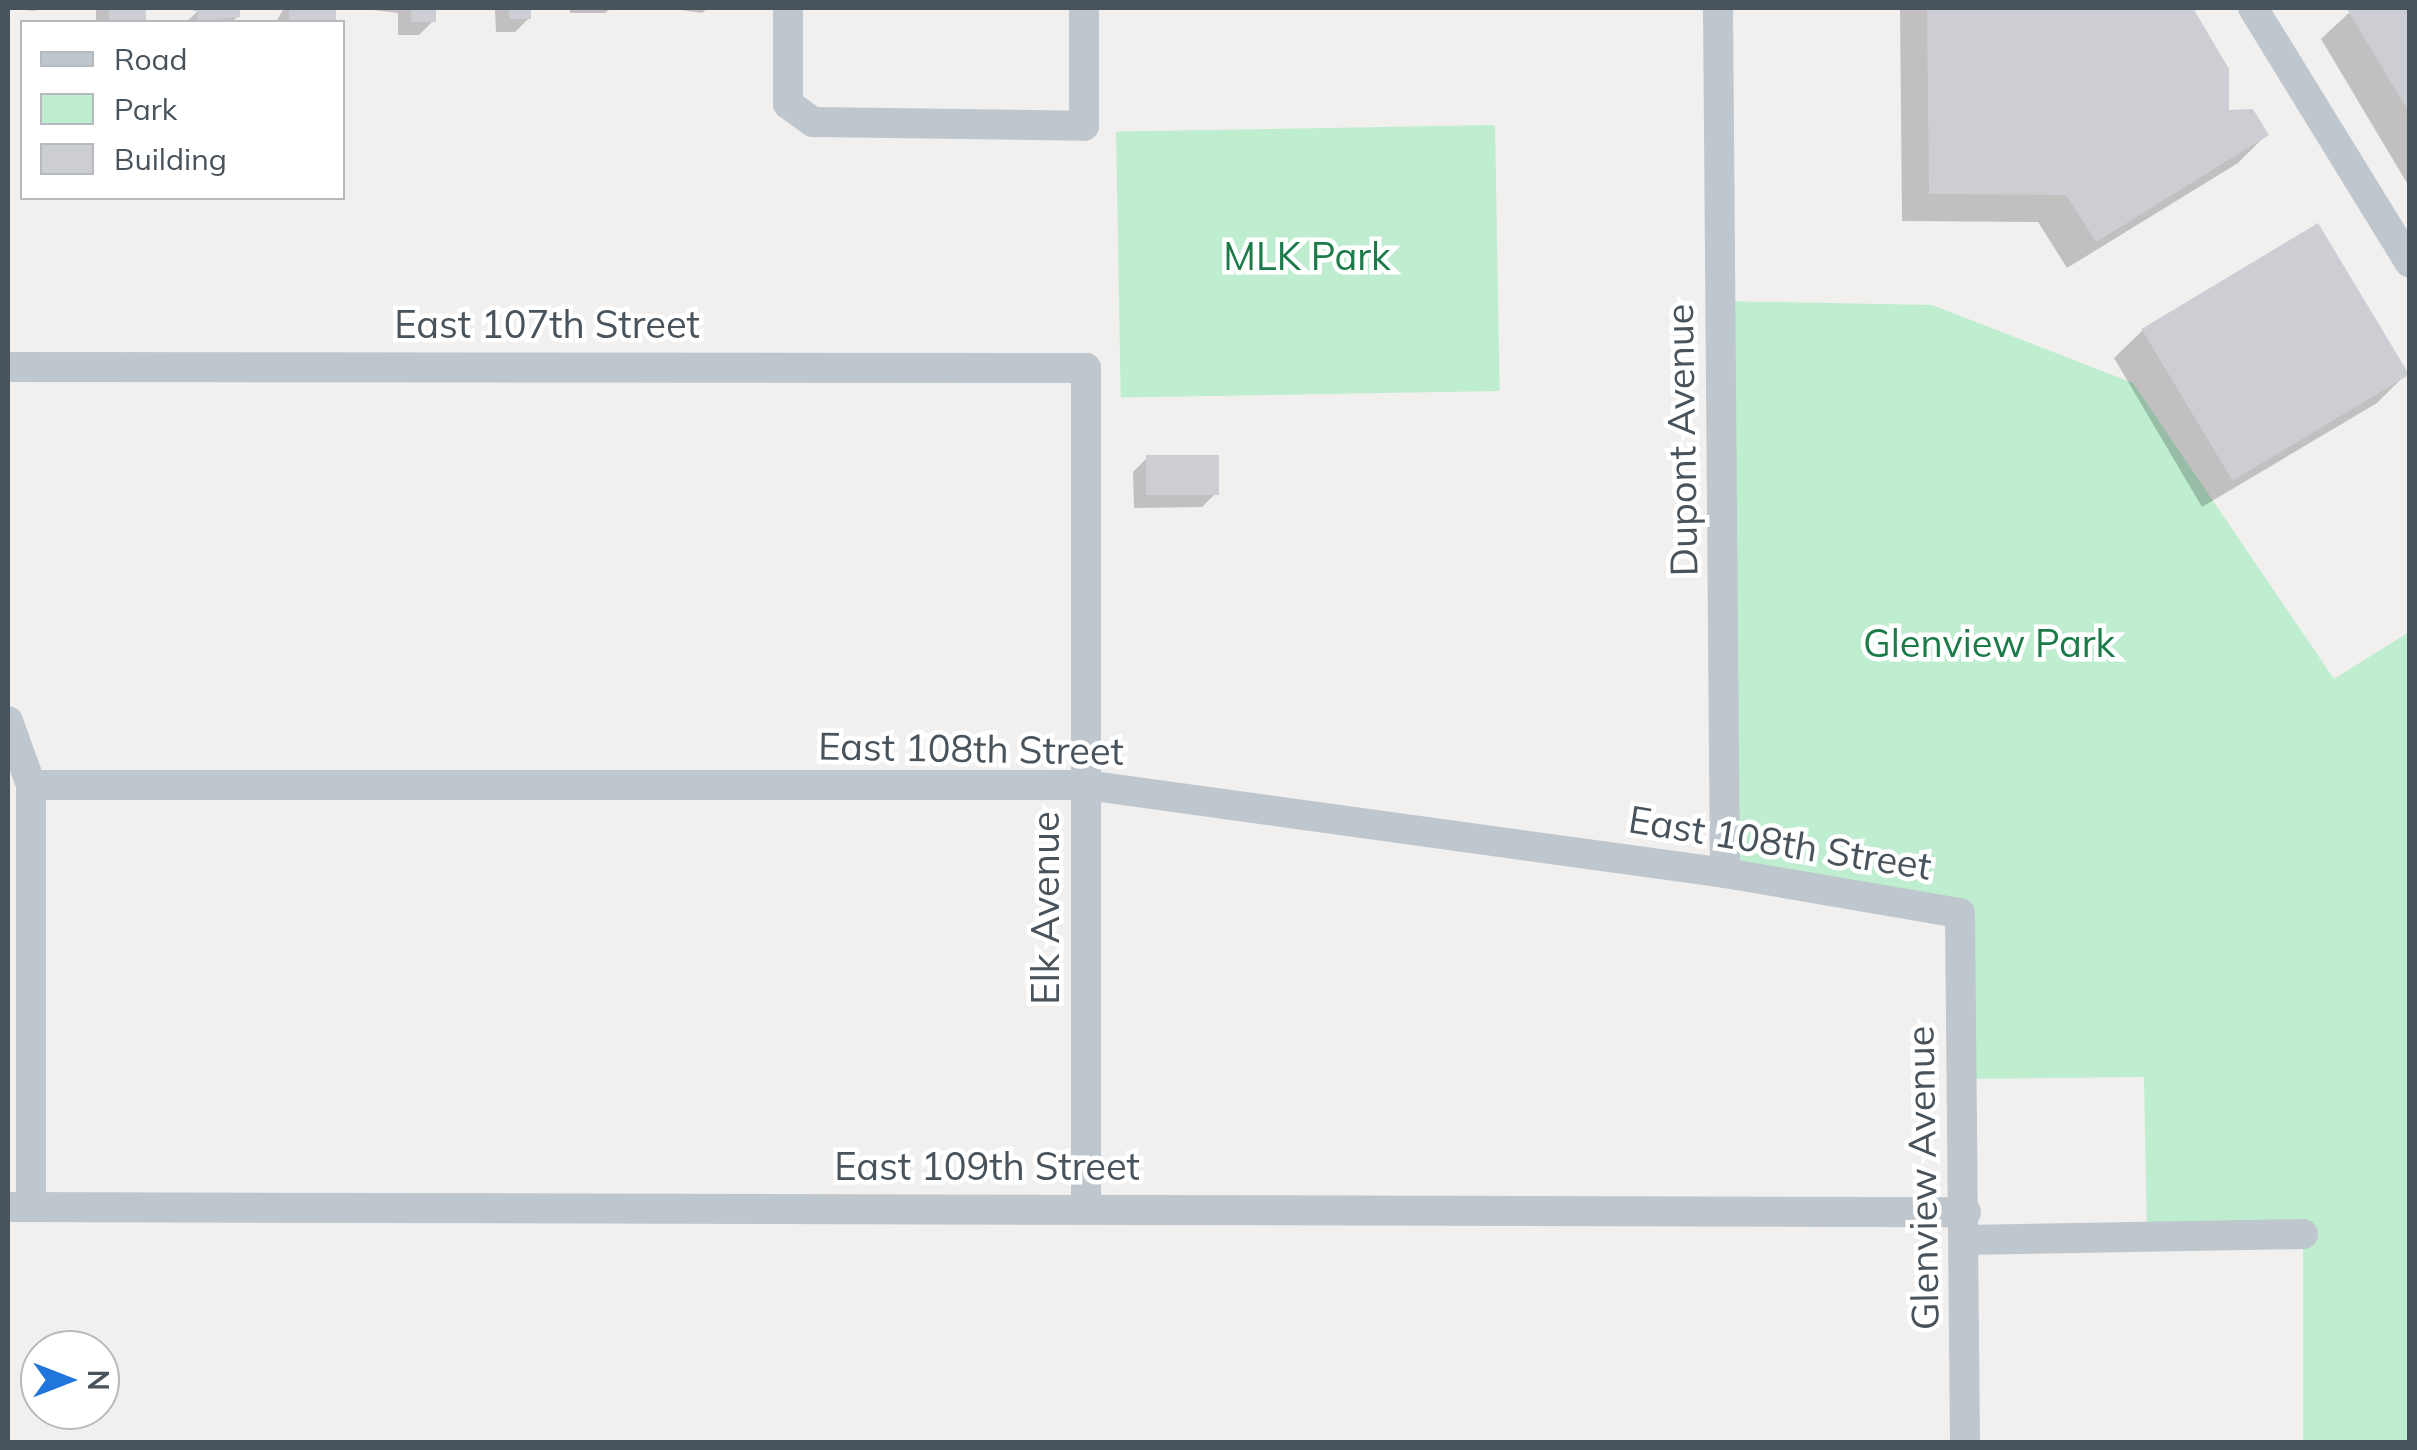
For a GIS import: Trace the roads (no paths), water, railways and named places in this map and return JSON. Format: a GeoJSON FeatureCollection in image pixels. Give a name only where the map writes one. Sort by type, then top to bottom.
{"type":"FeatureCollection","features":[{"type":"Feature","properties":{"kind":"street"},"geometry":{"type":"LineString","coordinates":[[788,8],[788,104],[813,122],[1084,126],[1084,8]]}},
{"type":"Feature","properties":{"kind":"street","name":"Dupont Avenue"},"geometry":{"type":"LineString","coordinates":[[1718,8],[1725,873]]}},
{"type":"Feature","properties":{"kind":"street"},"geometry":{"type":"LineString","coordinates":[[2254,8],[2410,263]]}},
{"type":"Feature","properties":{"kind":"street","name":"East 107th Street"},"geometry":{"type":"LineString","coordinates":[[8,367],[1086,368]]}},
{"type":"Feature","properties":{"kind":"street","name":"Elk Avenue"},"geometry":{"type":"LineString","coordinates":[[1086,368],[1086,1207]]}},
{"type":"Feature","properties":{"kind":"street"},"geometry":{"type":"LineString","coordinates":[[8,721],[31,785],[19,1207]]}},
{"type":"Feature","properties":{"kind":"street","name":"East 108th Street"},"geometry":{"type":"LineString","coordinates":[[31,785],[1086,785],[1725,873],[1960,912]]}},
{"type":"Feature","properties":{"kind":"street","name":"Glenview Avenue"},"geometry":{"type":"LineString","coordinates":[[1960,912],[1965,1442]]}},
{"type":"Feature","properties":{"kind":"street","name":"East 109th Street"},"geometry":{"type":"LineString","coordinates":[[19,1207],[1086,1207],[2303,1234]]}},
{"type":"Feature","properties":{"kind":"park label","name":"MLK Park"},"geometry":{"type":"Point","coordinates":[1307,257]}},
{"type":"Feature","properties":{"kind":"park label","name":"Glenview Park"},"geometry":{"type":"Point","coordinates":[1989,644]}}]}
